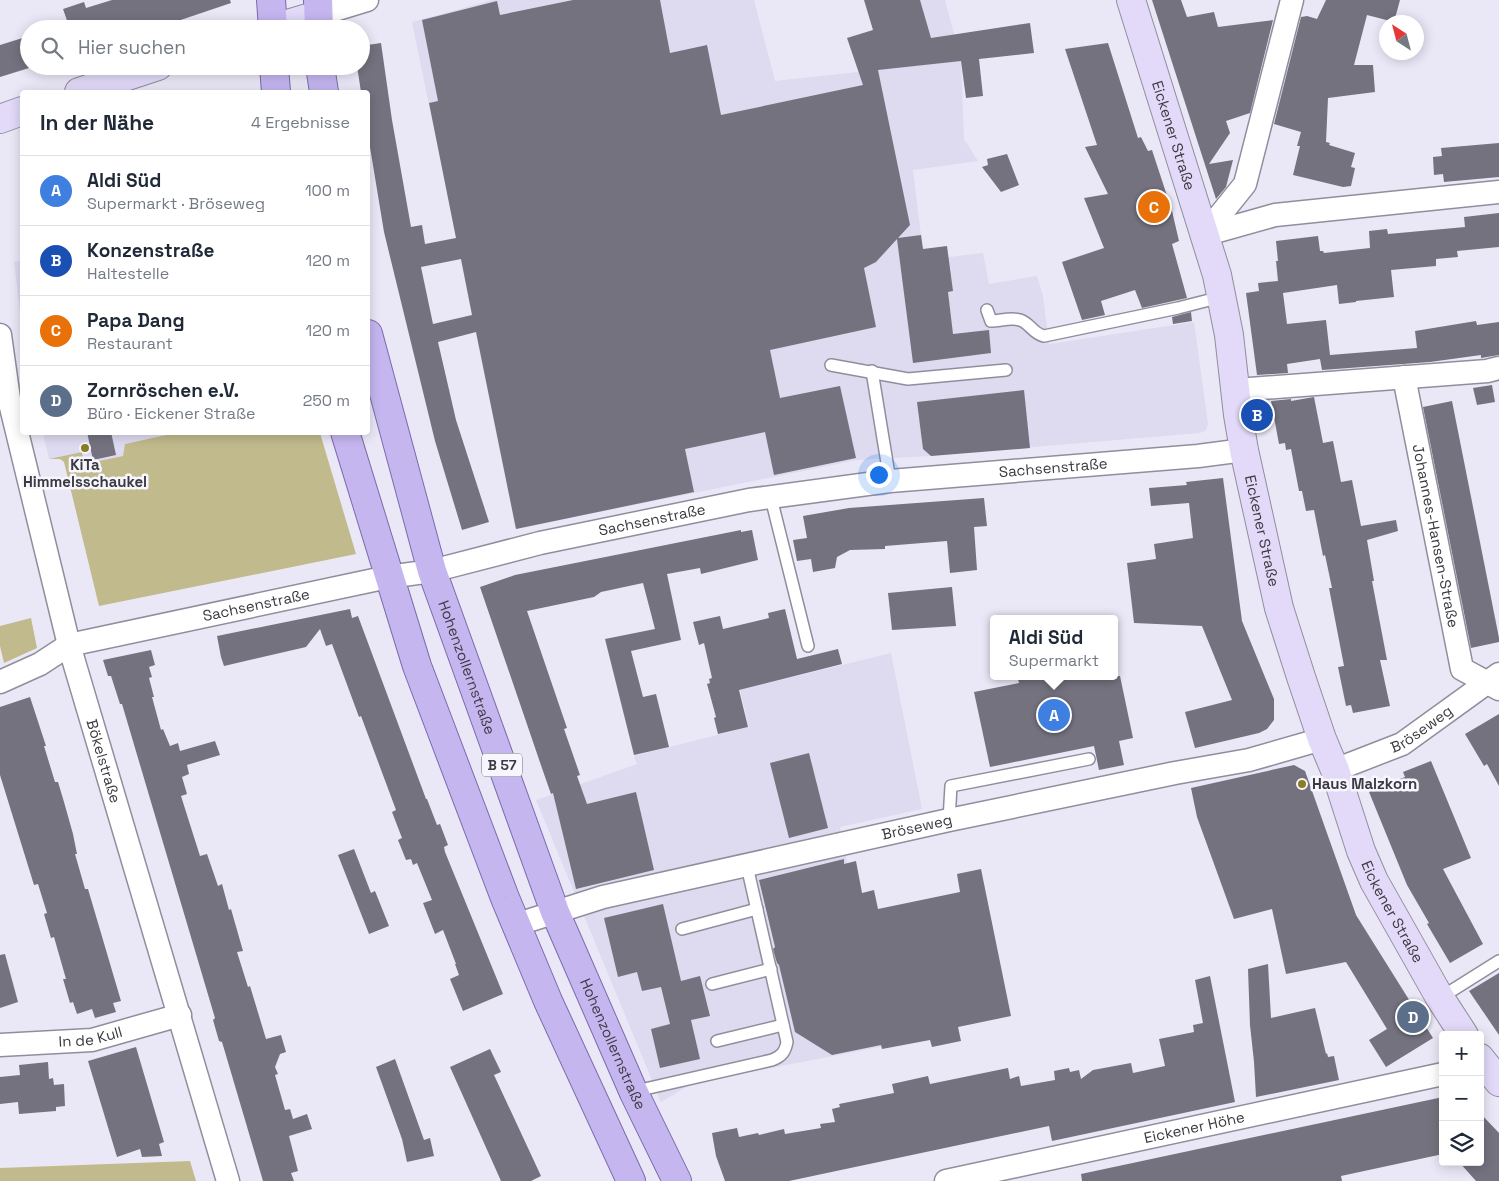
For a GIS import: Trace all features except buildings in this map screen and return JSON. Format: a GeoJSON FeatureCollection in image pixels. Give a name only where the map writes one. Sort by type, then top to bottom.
{"type":"FeatureCollection","features":[{"type":"Feature","properties":{"kind":"main road"},"geometry":{"type":"LineString","coordinates":[[271,0],[272,20]]}},
{"type":"Feature","properties":{"kind":"main road"},"geometry":{"type":"LineString","coordinates":[[275,75],[276,90]]}},
{"type":"Feature","properties":{"kind":"main road"},"geometry":{"type":"LineString","coordinates":[[321,75],[324,90]]}},
{"type":"Feature","properties":{"kind":"main road","name":"Hohenzollernstraße"},"geometry":{"type":"LineString","coordinates":[[370,341],[432,571],[555,912],[634,1093],[678,1181]]}},
{"type":"Feature","properties":{"kind":"main road","name":"B 57"},"geometry":{"type":"LineString","coordinates":[[346,435],[388,577],[417,666],[515,925],[631,1181]]}},
{"type":"Feature","properties":{"kind":"street"},"geometry":{"type":"LineString","coordinates":[[300,20],[367,0]]}},
{"type":"Feature","properties":{"kind":"street","name":"Eickener Straße"},"geometry":{"type":"LineString","coordinates":[[1130,0],[1217,275],[1229,334],[1244,450],[1279,608],[1361,851],[1374,881],[1440,998],[1461,1031]]}},
{"type":"Feature","properties":{"kind":"street"},"geometry":{"type":"LineString","coordinates":[[1204,236],[1245,184],[1292,0]]}},
{"type":"Feature","properties":{"kind":"street"},"geometry":{"type":"LineString","coordinates":[[85,90],[131,75]]}},
{"type":"Feature","properties":{"kind":"street"},"geometry":{"type":"LineString","coordinates":[[0,119],[20,112]]}},
{"type":"Feature","properties":{"kind":"street"},"geometry":{"type":"LineString","coordinates":[[1204,236],[1275,215],[1499,192]]}},
{"type":"Feature","properties":{"kind":"street","name":"Bökelstraße"},"geometry":{"type":"LineString","coordinates":[[0,335],[9,399],[68,645],[228,1181]]}},
{"type":"Feature","properties":{"kind":"street"},"geometry":{"type":"LineString","coordinates":[[1236,390],[1404,378],[1499,368]]}},
{"type":"Feature","properties":{"kind":"street","name":"Johannes-Hansen-Straße"},"geometry":{"type":"LineString","coordinates":[[1404,378],[1462,668],[1495,681]]}},
{"type":"Feature","properties":{"kind":"street","name":"Sachsenstraße"},"geometry":{"type":"LineString","coordinates":[[68,645],[388,577],[432,571],[540,543],[749,500],[890,482],[1198,456],[1244,450]]}},
{"type":"Feature","properties":{"kind":"street"},"geometry":{"type":"LineString","coordinates":[[0,682],[40,664],[68,645]]}},
{"type":"Feature","properties":{"kind":"street","name":"Bröseweg"},"geometry":{"type":"LineString","coordinates":[[1334,770],[1402,744],[1495,681]]}},
{"type":"Feature","properties":{"kind":"street","name":"Bröseweg"},"geometry":{"type":"LineString","coordinates":[[515,925],[603,897],[949,820],[1175,773],[1250,760],[1322,739]]}},
{"type":"Feature","properties":{"kind":"street","name":"In de Kull"},"geometry":{"type":"LineString","coordinates":[[0,1045],[92,1040],[180,1015]]}},
{"type":"Feature","properties":{"kind":"street","name":"Eickener Höhe"},"geometry":{"type":"LineString","coordinates":[[946,1181],[1010,1174],[1439,1075]]}},
{"type":"Feature","properties":{"kind":"lane"},"geometry":{"type":"LineString","coordinates":[[988,310],[991,321],[1021,320],[1038,335],[1044,336],[1221,297]]}},
{"type":"Feature","properties":{"kind":"lane"},"geometry":{"type":"LineString","coordinates":[[831,364],[908,378],[1006,370]]}},
{"type":"Feature","properties":{"kind":"lane"},"geometry":{"type":"LineString","coordinates":[[872,371],[890,482]]}},
{"type":"Feature","properties":{"kind":"lane"},"geometry":{"type":"LineString","coordinates":[[771,498],[808,646]]}},
{"type":"Feature","properties":{"kind":"lane"},"geometry":{"type":"LineString","coordinates":[[949,820],[951,786],[1090,759]]}},
{"type":"Feature","properties":{"kind":"lane"},"geometry":{"type":"LineString","coordinates":[[634,1093],[779,1057],[786,1049],[783,1025],[747,866]]}},
{"type":"Feature","properties":{"kind":"lane"},"geometry":{"type":"LineString","coordinates":[[682,929],[757,909]]}},
{"type":"Feature","properties":{"kind":"lane"},"geometry":{"type":"LineString","coordinates":[[1440,998],[1499,961]]}},
{"type":"Feature","properties":{"kind":"lane"},"geometry":{"type":"LineString","coordinates":[[712,984],[771,969]]}},
{"type":"Feature","properties":{"kind":"lane"},"geometry":{"type":"LineString","coordinates":[[717,1041],[783,1025]]}},
{"type":"Feature","properties":{"kind":"shaded area"},"geometry":{"type":"Polygon","coordinates":[[[492,0],[754,0],[775,81],[894,68],[876,0],[945,0],[961,61],[964,139],[978,161],[913,170],[924,260],[983,253],[989,284],[1037,276],[1043,296],[1049,344],[1194,322],[1208,424],[1206,430],[1200,433],[929,456],[857,460],[516,529],[412,22],[492,0]]]}},
{"type":"Feature","properties":{"kind":"shaded area"},"geometry":{"type":"Polygon","coordinates":[[[20,260],[20,313],[14,262],[20,260]]]}},
{"type":"Feature","properties":{"kind":"shaded area","name":"KiTa Himmelsschaukel"},"geometry":{"type":"Polygon","coordinates":[[[43,435],[166,435],[125,444],[123,456],[83,464],[82,452],[49,459],[43,435]]]}},
{"type":"Feature","properties":{"kind":"shaded area"},"geometry":{"type":"Polygon","coordinates":[[[166,435],[321,435],[356,554],[99,606],[64,462],[60,459],[49,459],[82,452],[84,464],[123,456],[125,444],[166,435]]]}},
{"type":"Feature","properties":{"kind":"shaded area"},"geometry":{"type":"Polygon","coordinates":[[[31,618],[37,648],[4,663],[0,646],[0,626],[31,618]]]}},
{"type":"Feature","properties":{"kind":"shaded area"},"geometry":{"type":"Polygon","coordinates":[[[891,653],[922,809],[840,827],[885,1046],[693,1083],[661,1102],[536,800],[637,764],[634,756],[749,727],[740,690],[891,653]]]}},
{"type":"Feature","properties":{"kind":"shaded area"},"geometry":{"type":"Polygon","coordinates":[[[190,1161],[196,1181],[0,1181],[0,1168],[190,1161]]]}},
{"type":"Feature","properties":{"kind":"place","name":"Papa Dang"},"geometry":{"type":"Point","coordinates":[1154,207]}},
{"type":"Feature","properties":{"kind":"place","name":"Konzenstraße"},"geometry":{"type":"Point","coordinates":[1257,415]}},
{"type":"Feature","properties":{"kind":"place","name":"KiTa Himmelsschaukel"},"geometry":{"type":"Point","coordinates":[85,448]}},
{"type":"Feature","properties":{"kind":"place","name":"Aldi Süd"},"geometry":{"type":"Point","coordinates":[1054,715]}},
{"type":"Feature","properties":{"kind":"place","name":"Haus Malzkorn"},"geometry":{"type":"Point","coordinates":[1302,784]}},
{"type":"Feature","properties":{"kind":"place","name":"Zornröschen e.V."},"geometry":{"type":"Point","coordinates":[1413,1017]}}]}
